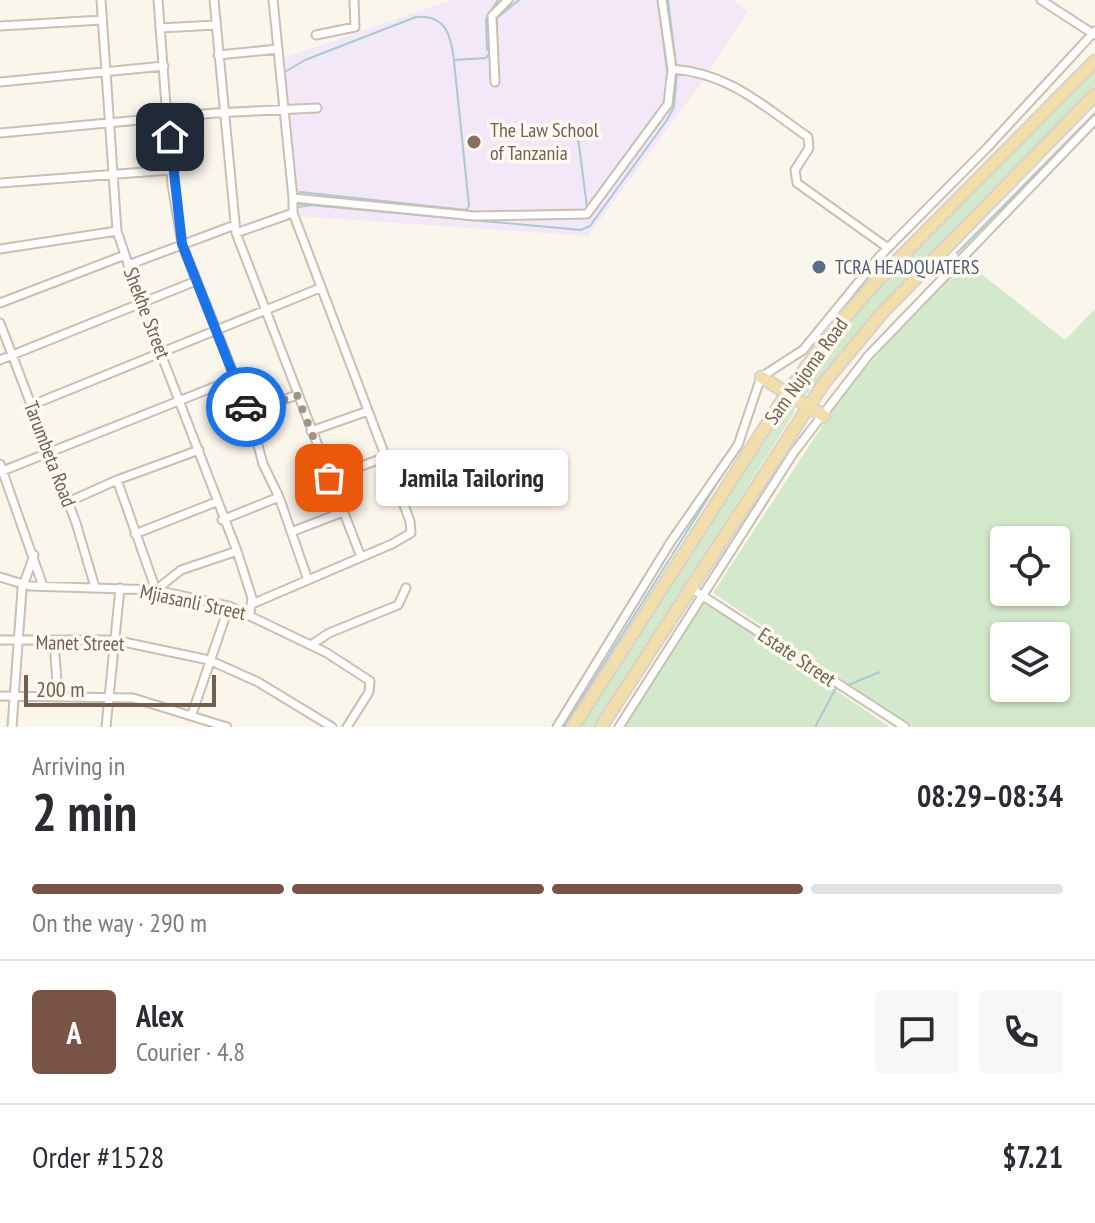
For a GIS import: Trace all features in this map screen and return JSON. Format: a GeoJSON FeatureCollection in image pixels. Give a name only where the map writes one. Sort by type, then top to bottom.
{"type":"FeatureCollection","features":[{"type":"Feature","properties":{"kind":"main road","name":"Sam Nujoma Road"},"geometry":{"type":"LineString","coordinates":[[573,727],[787,393],[877,281],[1095,61]]}},
{"type":"Feature","properties":{"kind":"main road","name":"Sam Nujoma Road"},"geometry":{"type":"LineString","coordinates":[[601,727],[809,406],[883,312],[1095,95]]}},
{"type":"Feature","properties":{"kind":"main road"},"geometry":{"type":"LineString","coordinates":[[761,377],[824,416]]}},
{"type":"Feature","properties":{"kind":"street","name":"Shekhe Street"},"geometry":{"type":"LineString","coordinates":[[101,0],[117,231],[222,520],[237,551],[252,604],[250,613]]}},
{"type":"Feature","properties":{"kind":"street"},"geometry":{"type":"LineString","coordinates":[[158,0],[171,170],[182,244],[249,412],[263,464],[279,497],[308,580]]}},
{"type":"Feature","properties":{"kind":"street"},"geometry":{"type":"LineString","coordinates":[[214,0],[236,229],[361,557]]}},
{"type":"Feature","properties":{"kind":"street"},"geometry":{"type":"LineString","coordinates":[[252,604],[411,533],[386,457],[293,213],[273,0]]}},
{"type":"Feature","properties":{"kind":"street"},"geometry":{"type":"LineString","coordinates":[[316,35],[355,27],[354,0]]}},
{"type":"Feature","properties":{"kind":"street"},"geometry":{"type":"LineString","coordinates":[[495,82],[492,16],[508,0]]}},
{"type":"Feature","properties":{"kind":"street"},"geometry":{"type":"LineString","coordinates":[[293,198],[475,216],[525,212],[581,217],[590,211],[664,115],[672,87],[672,69],[662,0]]}},
{"type":"Feature","properties":{"kind":"street"},"geometry":{"type":"LineString","coordinates":[[557,727],[670,543],[738,445],[761,377],[803,350],[848,290],[1094,33],[1041,0]]}},
{"type":"Feature","properties":{"kind":"street"},"geometry":{"type":"LineString","coordinates":[[0,26],[102,20]]}},
{"type":"Feature","properties":{"kind":"street"},"geometry":{"type":"LineString","coordinates":[[160,28],[216,25]]}},
{"type":"Feature","properties":{"kind":"street"},"geometry":{"type":"LineString","coordinates":[[218,55],[278,49]]}},
{"type":"Feature","properties":{"kind":"street"},"geometry":{"type":"LineString","coordinates":[[0,82],[164,66]]}},
{"type":"Feature","properties":{"kind":"street"},"geometry":{"type":"LineString","coordinates":[[672,69],[703,72],[730,82],[808,137],[809,148],[795,170],[797,183],[888,248]]}},
{"type":"Feature","properties":{"kind":"street"},"geometry":{"type":"LineString","coordinates":[[0,133],[168,117],[317,108]]}},
{"type":"Feature","properties":{"kind":"street"},"geometry":{"type":"LineString","coordinates":[[619,727],[794,452],[892,327],[1095,120]]}},
{"type":"Feature","properties":{"kind":"street"},"geometry":{"type":"LineString","coordinates":[[0,183],[171,170]]}},
{"type":"Feature","properties":{"kind":"street"},"geometry":{"type":"LineString","coordinates":[[128,265],[182,244],[293,213]]}},
{"type":"Feature","properties":{"kind":"street"},"geometry":{"type":"LineString","coordinates":[[0,249],[117,231]]}},
{"type":"Feature","properties":{"kind":"street"},"geometry":{"type":"LineString","coordinates":[[0,303],[125,255]]}},
{"type":"Feature","properties":{"kind":"street"},"geometry":{"type":"LineString","coordinates":[[0,360],[196,281]]}},
{"type":"Feature","properties":{"kind":"street"},"geometry":{"type":"LineString","coordinates":[[32,405],[320,288]]}},
{"type":"Feature","properties":{"kind":"street","name":"Tarumbeta Road"},"geometry":{"type":"LineString","coordinates":[[0,323],[68,502],[95,587]]}},
{"type":"Feature","properties":{"kind":"street"},"geometry":{"type":"LineString","coordinates":[[43,586],[1,469],[49,454],[234,379]]}},
{"type":"Feature","properties":{"kind":"street"},"geometry":{"type":"LineString","coordinates":[[249,412],[297,395]]}},
{"type":"Feature","properties":{"kind":"street"},"geometry":{"type":"LineString","coordinates":[[311,431],[368,411]]}},
{"type":"Feature","properties":{"kind":"street"},"geometry":{"type":"LineString","coordinates":[[68,502],[199,450]]}},
{"type":"Feature","properties":{"kind":"street"},"geometry":{"type":"LineString","coordinates":[[329,478],[386,457]]}},
{"type":"Feature","properties":{"kind":"street"},"geometry":{"type":"LineString","coordinates":[[117,480],[156,590],[181,570],[237,551]]}},
{"type":"Feature","properties":{"kind":"street"},"geometry":{"type":"LineString","coordinates":[[222,520],[279,497]]}},
{"type":"Feature","properties":{"kind":"street"},"geometry":{"type":"LineString","coordinates":[[135,534],[216,502]]}},
{"type":"Feature","properties":{"kind":"street"},"geometry":{"type":"LineString","coordinates":[[291,532],[343,512]]}},
{"type":"Feature","properties":{"kind":"street"},"geometry":{"type":"LineString","coordinates":[[12,727],[23,585],[34,555]]}},
{"type":"Feature","properties":{"kind":"street","name":"Mjiasanli Street"},"geometry":{"type":"LineString","coordinates":[[0,577],[23,585],[156,590],[250,613],[370,681],[371,688],[347,727]]}},
{"type":"Feature","properties":{"kind":"street","name":"Estate Street"},"geometry":{"type":"LineString","coordinates":[[689,587],[905,727]]}},
{"type":"Feature","properties":{"kind":"street"},"geometry":{"type":"LineString","coordinates":[[106,727],[120,588]]}},
{"type":"Feature","properties":{"kind":"street"},"geometry":{"type":"LineString","coordinates":[[311,645],[329,633],[398,605],[406,588]]}},
{"type":"Feature","properties":{"kind":"street"},"geometry":{"type":"LineString","coordinates":[[192,714],[229,606]]}},
{"type":"Feature","properties":{"kind":"street","name":"Manet Street"},"geometry":{"type":"LineString","coordinates":[[0,640],[114,640],[209,660],[258,682],[332,727]]}},
{"type":"Feature","properties":{"kind":"street"},"geometry":{"type":"LineString","coordinates":[[54,642],[58,696]]}},
{"type":"Feature","properties":{"kind":"street"},"geometry":{"type":"LineString","coordinates":[[0,696],[108,695],[155,702],[227,727]]}},
{"type":"Feature","properties":{"kind":"shaded area","name":"The Law School of Tanzania"},"geometry":{"type":"Polygon","coordinates":[[[452,0],[733,0],[748,11],[700,85],[588,236],[296,216],[283,58],[452,0]]]}},
{"type":"Feature","properties":{"kind":"green space"},"geometry":{"type":"Polygon","coordinates":[[[1095,66],[1095,86],[871,315],[805,396],[795,390],[864,302],[1095,66]]]}},
{"type":"Feature","properties":{"kind":"green space"},"geometry":{"type":"Polygon","coordinates":[[[964,260],[1065,340],[1095,309],[1095,727],[913,727],[713,593],[847,388],[964,260]]]}},
{"type":"Feature","properties":{"kind":"green space"},"geometry":{"type":"Polygon","coordinates":[[[788,398],[796,404],[794,413],[595,727],[575,727],[788,398]]]}},
{"type":"Feature","properties":{"kind":"green space"},"geometry":{"type":"Polygon","coordinates":[[[705,602],[890,727],[625,727],[705,602]]]}},
{"type":"Feature","properties":{"kind":"waterway"},"geometry":{"type":"LineString","coordinates":[[487,50],[486,19],[498,0]]}},
{"type":"Feature","properties":{"kind":"waterway"},"geometry":{"type":"LineString","coordinates":[[497,40],[497,18],[519,0]]}},
{"type":"Feature","properties":{"kind":"waterway"},"geometry":{"type":"LineString","coordinates":[[658,0],[668,78]]}},
{"type":"Feature","properties":{"kind":"waterway"},"geometry":{"type":"LineString","coordinates":[[668,0],[676,65]]}},
{"type":"Feature","properties":{"kind":"waterway"},"geometry":{"type":"LineString","coordinates":[[283,73],[305,60],[416,17],[434,19],[445,28],[454,60],[486,58],[490,52]]}},
{"type":"Feature","properties":{"kind":"waterway"},"geometry":{"type":"LineString","coordinates":[[300,192],[466,210],[469,206],[454,61]]}},
{"type":"Feature","properties":{"kind":"waterway"},"geometry":{"type":"LineString","coordinates":[[985,164],[1076,71]]}},
{"type":"Feature","properties":{"kind":"waterway"},"geometry":{"type":"LineString","coordinates":[[299,207],[310,205],[581,230],[590,226],[667,120],[674,107],[677,72]]}},
{"type":"Feature","properties":{"kind":"waterway"},"geometry":{"type":"LineString","coordinates":[[957,253],[1095,113]]}},
{"type":"Feature","properties":{"kind":"waterway"},"geometry":{"type":"LineString","coordinates":[[577,130],[587,207]]}},
{"type":"Feature","properties":{"kind":"waterway"},"geometry":{"type":"LineString","coordinates":[[564,727],[740,447]]}},
{"type":"Feature","properties":{"kind":"waterway"},"geometry":{"type":"LineString","coordinates":[[848,685],[880,672]]}},
{"type":"Feature","properties":{"kind":"waterway"},"geometry":{"type":"LineString","coordinates":[[815,727],[836,688]]}},
{"type":"Feature","properties":{"kind":"way so far"},"geometry":{"type":"LineString","coordinates":[[246,407],[249,412],[297,395],[329,478]]}},
{"type":"Feature","properties":{"kind":"place","name":"The Law School of Tanzania"},"geometry":{"type":"Point","coordinates":[474,142]}},
{"type":"Feature","properties":{"kind":"place","name":"TCRA HEADQUATERS"},"geometry":{"type":"Point","coordinates":[819,267]}},
{"type":"Feature","properties":{"kind":"place","name":"Jamila Tailoring"},"geometry":{"type":"Point","coordinates":[329,478]}},
{"type":"Feature","properties":{"kind":"route"},"geometry":{"type":"LineString","coordinates":[[170,137],[172,185],[182,244],[246,407]]}}]}
